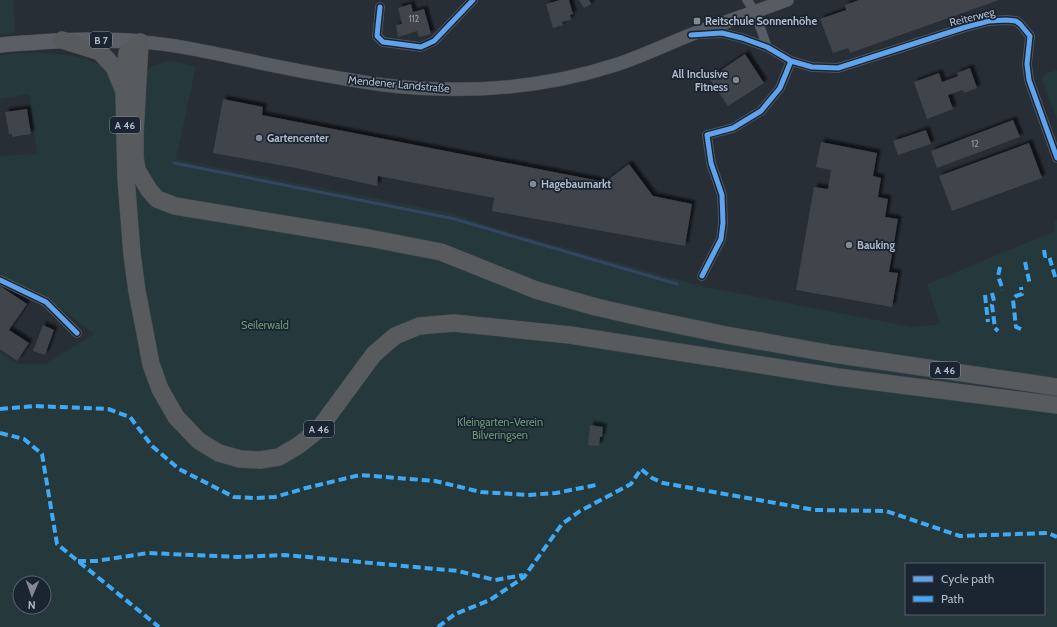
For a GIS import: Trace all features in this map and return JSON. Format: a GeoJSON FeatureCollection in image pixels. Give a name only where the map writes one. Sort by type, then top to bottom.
{"type":"FeatureCollection","features":[{"type":"Feature","properties":{"kind":"highway","name":"A 46"},"geometry":{"type":"LineString","coordinates":[[62,40],[100,52],[114,67],[124,91]]}},
{"type":"Feature","properties":{"kind":"highway","name":"A 46"},"geometry":{"type":"LineString","coordinates":[[140,42],[128,53],[124,91],[126,178],[137,291],[151,364],[160,389],[176,417],[199,441],[219,453],[240,458],[260,460],[279,457],[299,445],[318,430],[374,354],[395,336],[419,326],[454,323],[570,335],[672,352],[838,376],[1057,405]]}},
{"type":"Feature","properties":{"kind":"highway","name":"A 46"},"geometry":{"type":"LineString","coordinates":[[140,42],[135,156],[137,170],[149,190],[157,199],[175,206],[369,238],[441,252],[536,290],[596,307],[726,335],[833,354],[1057,387]]}},
{"type":"Feature","properties":{"kind":"main road","name":"Mendener Landstraße"},"geometry":{"type":"LineString","coordinates":[[0,44],[62,40],[111,39],[177,46],[332,77],[385,85],[448,90],[495,88],[523,86],[558,80],[615,65],[787,0]]}},
{"type":"Feature","properties":{"kind":"street"},"geometry":{"type":"LineString","coordinates":[[380,7],[377,36],[383,42],[421,47],[434,41],[473,0]]}},
{"type":"Feature","properties":{"kind":"street"},"geometry":{"type":"LineString","coordinates":[[747,0],[755,12],[767,47]]}},
{"type":"Feature","properties":{"kind":"street","name":"Reiterweg"},"geometry":{"type":"LineString","coordinates":[[691,35],[722,33],[767,47],[791,61],[812,67],[838,68],[988,21],[1016,21],[1030,36],[1026,64],[1029,80],[1057,158]]}},
{"type":"Feature","properties":{"kind":"street"},"geometry":{"type":"LineString","coordinates":[[702,276],[721,239],[723,223],[722,195],[711,163],[707,135],[733,128],[761,112],[780,88],[791,61]]}},
{"type":"Feature","properties":{"kind":"street"},"geometry":{"type":"LineString","coordinates":[[0,280],[46,302],[77,333]]}},
{"type":"Feature","properties":{"kind":"green space"},"geometry":{"type":"Polygon","coordinates":[[[0,0],[13,0],[15,33],[0,34],[0,0]]]}},
{"type":"Feature","properties":{"kind":"green space","name":"Seilerwald"},"geometry":{"type":"Polygon","coordinates":[[[41,53],[81,57],[93,61],[103,67],[111,75],[118,93],[152,66],[169,61],[196,66],[176,159],[454,214],[502,230],[705,287],[912,327],[940,324],[927,284],[1055,231],[1053,221],[1057,220],[1057,627],[0,627],[0,352],[18,364],[45,364],[94,334],[45,297],[0,275],[0,156],[37,154],[29,94],[0,99],[0,55],[41,53]]]}},
{"type":"Feature","properties":{"kind":"green space"},"geometry":{"type":"Polygon","coordinates":[[[1057,70],[1057,120],[1042,80],[1045,74],[1057,70]]]}},
{"type":"Feature","properties":{"kind":"building"},"geometry":{"type":"Polygon","coordinates":[[[560,0],[569,0],[573,14],[570,15],[571,20],[562,22],[563,25],[553,28],[546,4],[560,0]]]}},
{"type":"Feature","properties":{"kind":"building"},"geometry":{"type":"Polygon","coordinates":[[[579,0],[589,0],[591,4],[584,8],[579,0]]]}},
{"type":"Feature","properties":{"kind":"building"},"geometry":{"type":"Polygon","coordinates":[[[859,0],[999,0],[850,53],[848,48],[833,53],[820,19],[846,10],[845,5],[859,0]]]}},
{"type":"Feature","properties":{"kind":"building"},"geometry":{"type":"Polygon","coordinates":[[[411,4],[413,12],[424,9],[431,34],[419,37],[417,31],[398,37],[396,25],[402,24],[398,8],[411,4]]]}},
{"type":"Feature","properties":{"kind":"building","name":"All Inclusive Fitness"},"geometry":{"type":"Polygon","coordinates":[[[745,54],[764,83],[728,106],[709,78],[745,54]]]}},
{"type":"Feature","properties":{"kind":"building"},"geometry":{"type":"Polygon","coordinates":[[[970,68],[977,88],[964,93],[963,90],[948,95],[953,109],[927,119],[914,82],[939,73],[942,82],[958,76],[957,73],[970,68]]]}},
{"type":"Feature","properties":{"kind":"building","name":"Hagebaumarkt"},"geometry":{"type":"Polygon","coordinates":[[[223,99],[263,107],[262,115],[605,182],[629,164],[653,196],[692,204],[685,246],[492,211],[494,198],[378,176],[377,186],[296,168],[213,153],[223,99]]]}},
{"type":"Feature","properties":{"kind":"building"},"geometry":{"type":"Polygon","coordinates":[[[27,109],[31,134],[12,137],[12,134],[9,134],[5,112],[27,109]]]}},
{"type":"Feature","properties":{"kind":"building"},"geometry":{"type":"Polygon","coordinates":[[[1013,120],[1020,137],[937,168],[931,151],[1013,120]]]}},
{"type":"Feature","properties":{"kind":"building"},"geometry":{"type":"Polygon","coordinates":[[[926,130],[931,144],[898,155],[893,141],[926,130]]]}},
{"type":"Feature","properties":{"kind":"building","name":"Bauking"},"geometry":{"type":"Polygon","coordinates":[[[821,142],[877,153],[873,176],[881,178],[878,197],[888,199],[885,217],[898,219],[889,272],[898,273],[892,307],[796,290],[814,187],[828,189],[831,170],[816,167],[821,142]]]}},
{"type":"Feature","properties":{"kind":"building"},"geometry":{"type":"Polygon","coordinates":[[[1029,143],[1042,178],[952,211],[939,176],[1029,143]]]}},
{"type":"Feature","properties":{"kind":"building"},"geometry":{"type":"Polygon","coordinates":[[[0,286],[27,304],[9,330],[29,343],[17,361],[0,349],[0,286]]]}},
{"type":"Feature","properties":{"kind":"building"},"geometry":{"type":"Polygon","coordinates":[[[43,325],[54,330],[45,355],[33,351],[43,325]]]}},
{"type":"Feature","properties":{"kind":"building"},"geometry":{"type":"Polygon","coordinates":[[[590,425],[603,427],[599,446],[588,445],[590,425]]]}},
{"type":"Feature","properties":{"kind":"waterway"},"geometry":{"type":"LineString","coordinates":[[174,163],[455,219],[677,284]]}},
{"type":"Feature","properties":{"kind":"marked path"},"geometry":{"type":"LineString","coordinates":[[1044,250],[1045,256],[1049,256],[1056,280]]}},
{"type":"Feature","properties":{"kind":"marked path"},"geometry":{"type":"LineString","coordinates":[[1025,262],[1030,285]]}},
{"type":"Feature","properties":{"kind":"marked path"},"geometry":{"type":"LineString","coordinates":[[1000,267],[998,276],[1003,290]]}},
{"type":"Feature","properties":{"kind":"marked path"},"geometry":{"type":"LineString","coordinates":[[1021,287],[1022,294],[1016,296],[1013,300],[1016,327],[1021,329]]}},
{"type":"Feature","properties":{"kind":"marked path"},"geometry":{"type":"LineString","coordinates":[[992,293],[994,301],[992,305],[995,328],[998,331]]}},
{"type":"Feature","properties":{"kind":"marked path"},"geometry":{"type":"LineString","coordinates":[[985,295],[988,322]]}},
{"type":"Feature","properties":{"kind":"marked path"},"geometry":{"type":"LineString","coordinates":[[0,409],[34,406],[108,409],[130,417],[152,446],[179,469],[234,497],[275,497],[360,475],[435,481],[481,492],[528,495],[556,493],[596,485]]}},
{"type":"Feature","properties":{"kind":"marked path"},"geometry":{"type":"LineString","coordinates":[[0,433],[24,439],[42,454],[57,544],[159,627]]}},
{"type":"Feature","properties":{"kind":"marked path"},"geometry":{"type":"LineString","coordinates":[[438,627],[455,614],[490,600],[524,577],[562,524],[580,511],[631,484],[641,469],[652,478],[663,483],[815,510],[886,511],[960,536],[1048,533],[1057,537]]}},
{"type":"Feature","properties":{"kind":"marked path"},"geometry":{"type":"LineString","coordinates":[[78,561],[96,561],[148,553],[238,557],[285,555],[458,571],[495,580],[523,575]]}},
{"type":"Feature","properties":{"kind":"cycle path"},"geometry":{"type":"LineString","coordinates":[[380,7],[377,36],[383,42],[421,47],[434,41],[473,0]]}},
{"type":"Feature","properties":{"kind":"cycle path"},"geometry":{"type":"LineString","coordinates":[[691,35],[722,33],[767,47],[791,61],[812,67],[838,68],[966,27],[989,21],[1016,21],[1030,36],[1027,64],[1029,80],[1057,158]]}},
{"type":"Feature","properties":{"kind":"cycle path"},"geometry":{"type":"LineString","coordinates":[[702,276],[721,239],[723,223],[722,195],[711,163],[707,135],[733,128],[761,111],[780,88],[791,61]]}},
{"type":"Feature","properties":{"kind":"cycle path"},"geometry":{"type":"LineString","coordinates":[[0,280],[46,302],[77,333]]}},
{"type":"Feature","properties":{"kind":"place","name":"Reitschule Sonnenhöhe"},"geometry":{"type":"Point","coordinates":[697,21]}},
{"type":"Feature","properties":{"kind":"place","name":"All Inclusive Fitness"},"geometry":{"type":"Point","coordinates":[736,80]}},
{"type":"Feature","properties":{"kind":"place","name":"Gartencenter"},"geometry":{"type":"Point","coordinates":[259,138]}},
{"type":"Feature","properties":{"kind":"place","name":"Hagebaumarkt"},"geometry":{"type":"Point","coordinates":[533,184]}},
{"type":"Feature","properties":{"kind":"place","name":"Bauking"},"geometry":{"type":"Point","coordinates":[849,245]}},
{"type":"Feature","properties":{"kind":"park label","name":"Kleingarten-Verein Bilveringsen"},"geometry":{"type":"Point","coordinates":[500,428]}}]}
